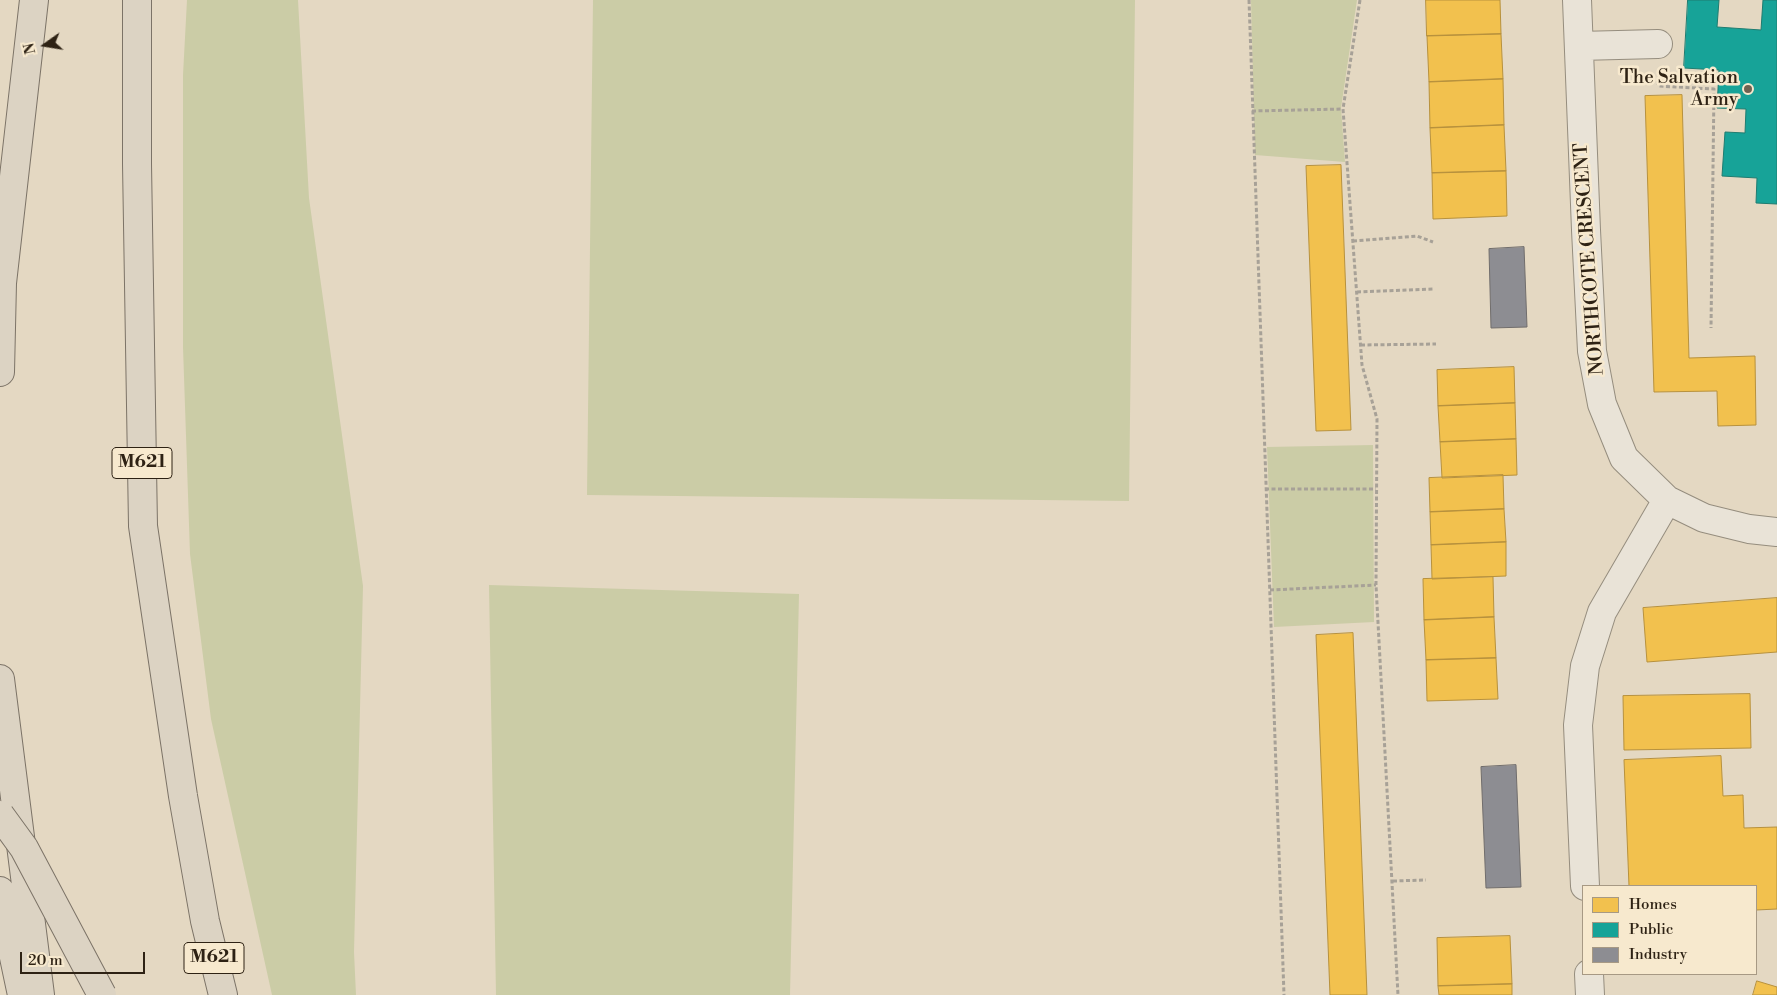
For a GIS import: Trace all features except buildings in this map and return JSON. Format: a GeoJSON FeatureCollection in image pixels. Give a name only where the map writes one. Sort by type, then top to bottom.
{"type":"FeatureCollection","features":[{"type":"Feature","properties":{"kind":"highway"},"geometry":{"type":"LineString","coordinates":[[0,372],[2,283],[34,0]]}},
{"type":"Feature","properties":{"kind":"highway","name":"M621"},"geometry":{"type":"LineString","coordinates":[[137,0],[137,164],[143,526],[183,796],[205,921],[223,995]]}},
{"type":"Feature","properties":{"kind":"highway"},"geometry":{"type":"LineString","coordinates":[[0,679],[40,995]]}},
{"type":"Feature","properties":{"kind":"highway"},"geometry":{"type":"LineString","coordinates":[[0,815],[24,848],[102,995]]}},
{"type":"Feature","properties":{"kind":"highway"},"geometry":{"type":"LineString","coordinates":[[0,891],[22,995]]}},
{"type":"Feature","properties":{"kind":"street","name":"NORTHCOTE CRESCENT"},"geometry":{"type":"LineString","coordinates":[[1577,0],[1592,351],[1602,404],[1624,458],[1667,500],[1704,518],[1749,529],[1777,532]]}},
{"type":"Feature","properties":{"kind":"street"},"geometry":{"type":"LineString","coordinates":[[1579,46],[1658,44]]}},
{"type":"Feature","properties":{"kind":"street"},"geometry":{"type":"LineString","coordinates":[[1585,885],[1578,725],[1585,666],[1602,612],[1667,500]]}},
{"type":"Feature","properties":{"kind":"street"},"geometry":{"type":"LineString","coordinates":[[1589,975],[1590,995]]}},
{"type":"Feature","properties":{"kind":"path"},"geometry":{"type":"LineString","coordinates":[[1249,0],[1284,995]]}},
{"type":"Feature","properties":{"kind":"path"},"geometry":{"type":"LineString","coordinates":[[1360,0],[1344,109],[1362,365],[1377,419],[1376,586],[1398,995]]}},
{"type":"Feature","properties":{"kind":"path"},"geometry":{"type":"LineString","coordinates":[[1658,44],[1658,86],[1714,89],[1711,328]]}},
{"type":"Feature","properties":{"kind":"path"},"geometry":{"type":"LineString","coordinates":[[1252,111],[1344,109]]}},
{"type":"Feature","properties":{"kind":"path"},"geometry":{"type":"LineString","coordinates":[[1353,241],[1417,236],[1433,242]]}},
{"type":"Feature","properties":{"kind":"path"},"geometry":{"type":"LineString","coordinates":[[1357,292],[1434,289]]}},
{"type":"Feature","properties":{"kind":"path"},"geometry":{"type":"LineString","coordinates":[[1361,345],[1436,344]]}},
{"type":"Feature","properties":{"kind":"path"},"geometry":{"type":"LineString","coordinates":[[1265,489],[1376,489]]}},
{"type":"Feature","properties":{"kind":"path"},"geometry":{"type":"LineString","coordinates":[[1270,590],[1376,586]]}},
{"type":"Feature","properties":{"kind":"path"},"geometry":{"type":"LineString","coordinates":[[1393,882],[1426,880]]}},
{"type":"Feature","properties":{"kind":"green space"},"geometry":{"type":"Polygon","coordinates":[[[187,0],[298,0],[309,198],[363,586],[354,952],[356,995],[272,995],[211,719],[190,554],[183,347],[183,75],[187,0]]]}},
{"type":"Feature","properties":{"kind":"green space"},"geometry":{"type":"Polygon","coordinates":[[[593,0],[1135,0],[1129,501],[587,495],[593,0]]]}},
{"type":"Feature","properties":{"kind":"green space"},"geometry":{"type":"Polygon","coordinates":[[[1251,0],[1357,0],[1341,108],[1345,162],[1255,155],[1251,0]]]}},
{"type":"Feature","properties":{"kind":"green space"},"geometry":{"type":"Polygon","coordinates":[[[1373,445],[1374,622],[1274,627],[1267,447],[1373,445]]]}},
{"type":"Feature","properties":{"kind":"green space"},"geometry":{"type":"Polygon","coordinates":[[[489,585],[799,594],[790,995],[496,995],[489,585]]]}},
{"type":"Feature","properties":{"kind":"place","name":"The Salvation Army"},"geometry":{"type":"Point","coordinates":[1748,89]}}]}
